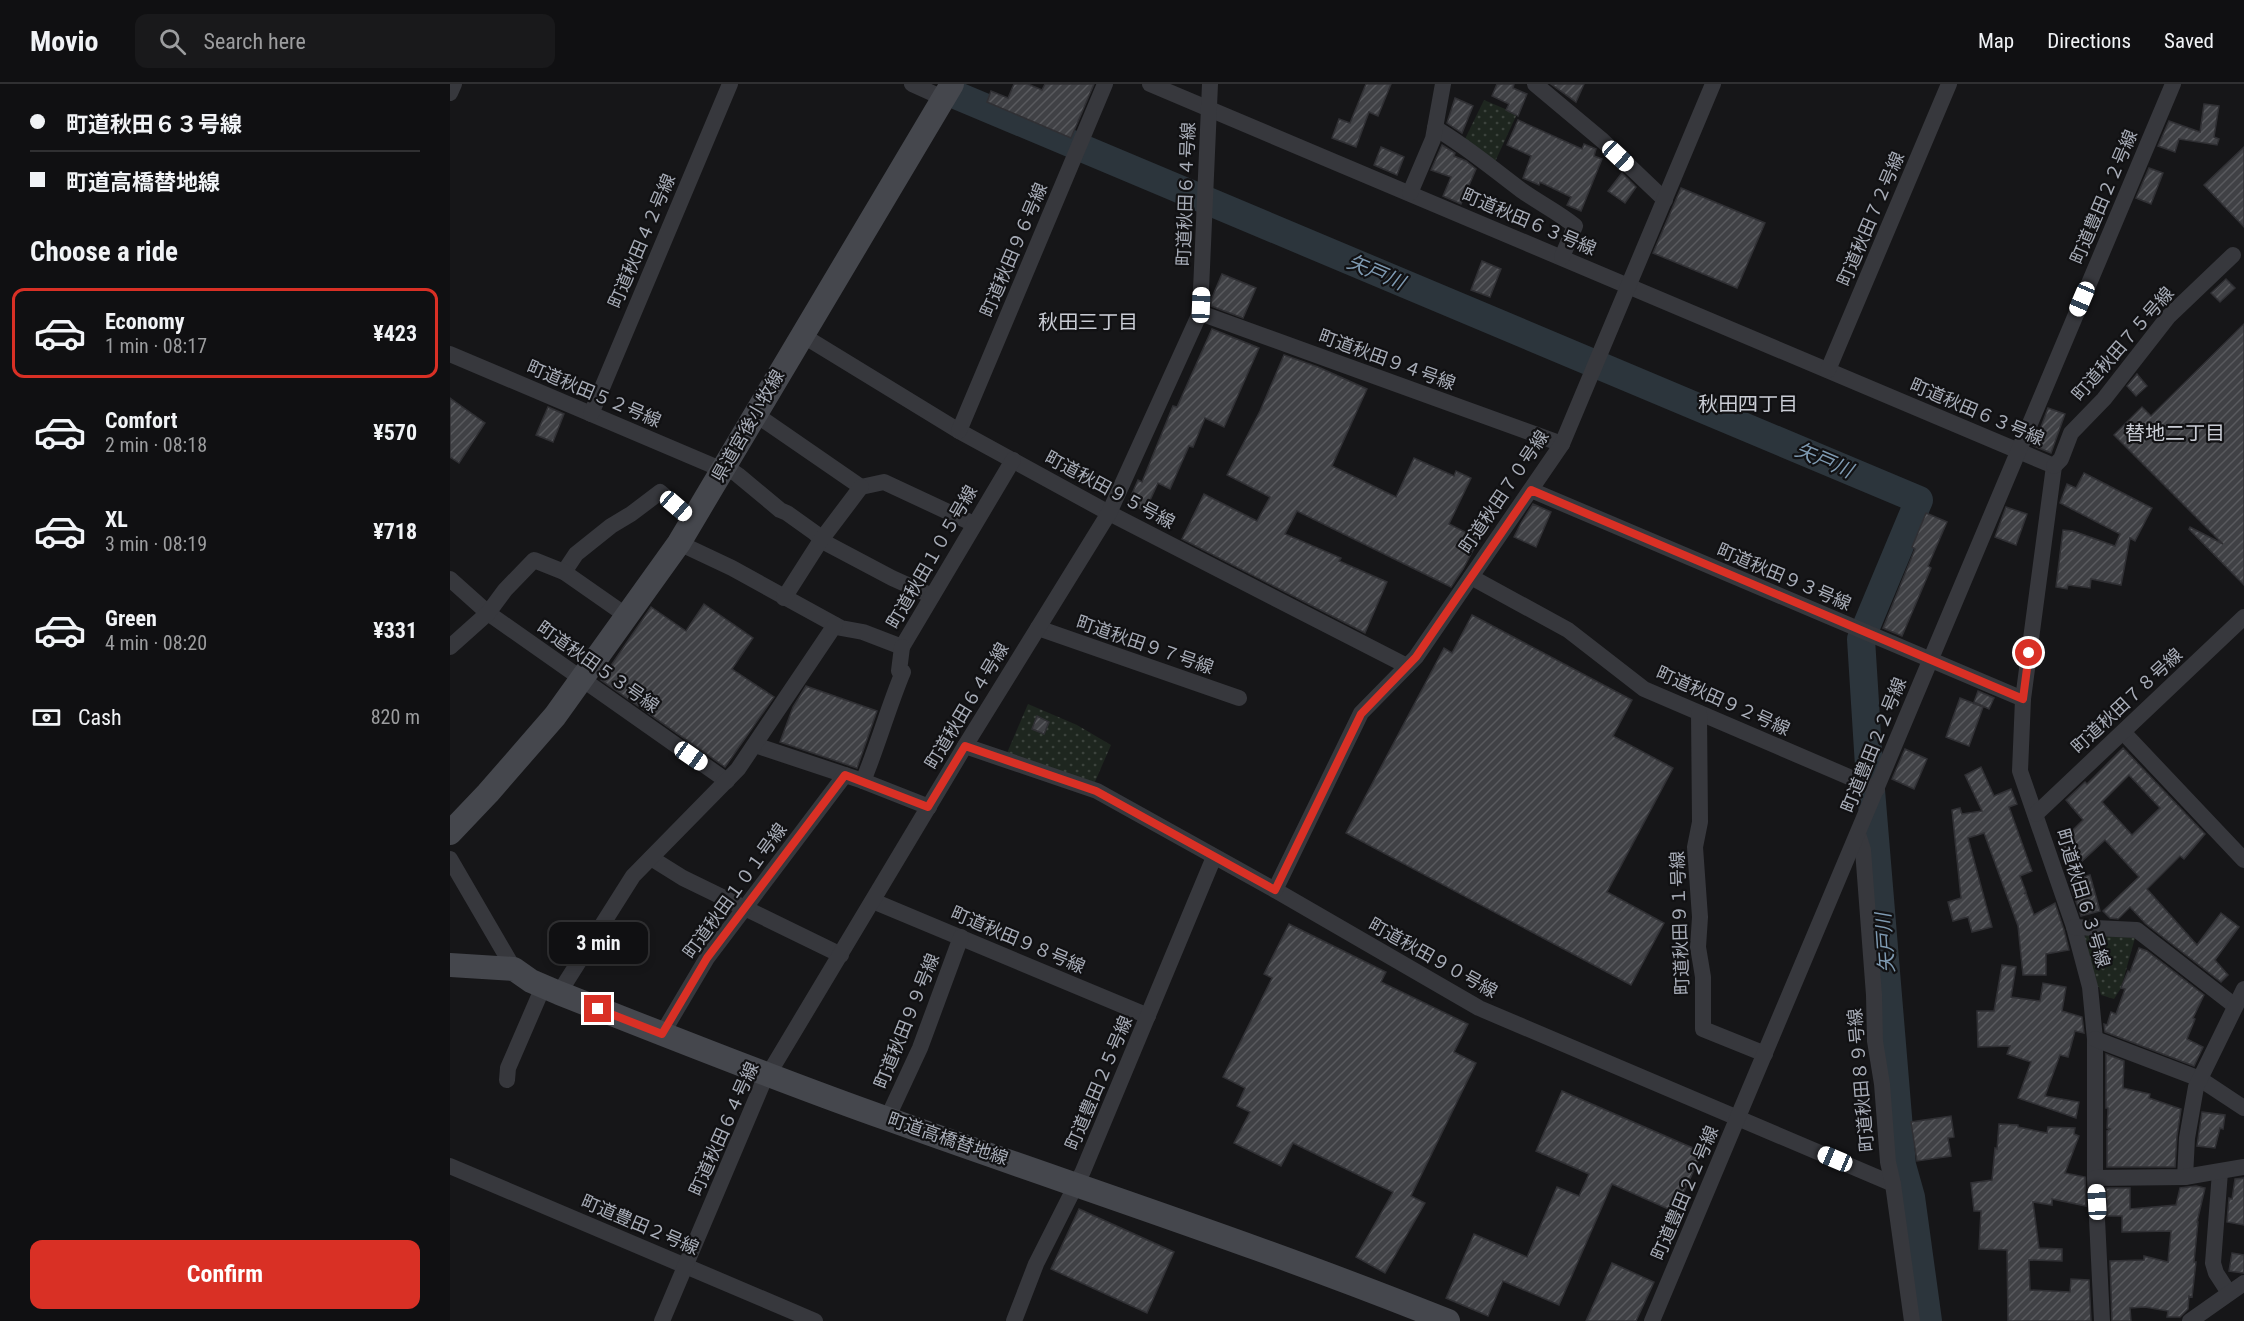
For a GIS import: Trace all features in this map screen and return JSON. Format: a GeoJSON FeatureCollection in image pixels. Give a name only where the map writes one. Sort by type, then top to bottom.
{"type":"FeatureCollection","features":[{"type":"Feature","properties":{"kind":"street"},"geometry":{"type":"LineString","coordinates":[[450,93],[454,84]]}},
{"type":"Feature","properties":{"kind":"street"},"geometry":{"type":"LineString","coordinates":[[586,412],[720,84]]}},
{"type":"Feature","properties":{"kind":"street","name":"町道秋田４２号線"},"geometry":{"type":"LineString","coordinates":[[586,412],[730,84]]}},
{"type":"Feature","properties":{"kind":"street"},"geometry":{"type":"LineString","coordinates":[[912,84],[948,91]]}},
{"type":"Feature","properties":{"kind":"street","name":"町道秋田９６号線"},"geometry":{"type":"LineString","coordinates":[[959,431],[1105,84]]}},
{"type":"Feature","properties":{"kind":"street","name":"町道秋田６３号線"},"geometry":{"type":"LineString","coordinates":[[1150,84],[2054,466],[2023,699],[2020,771],[2074,927],[2090,987],[2095,1039],[2095,1178],[2102,1321]]}},
{"type":"Feature","properties":{"kind":"street","name":"町道秋田６４号線"},"geometry":{"type":"LineString","coordinates":[[662,1321],[762,1084],[965,746],[1109,513],[1200,313],[1210,84]]}},
{"type":"Feature","properties":{"kind":"street"},"geometry":{"type":"LineString","coordinates":[[1410,193],[1433,139],[1443,84]]}},
{"type":"Feature","properties":{"kind":"street"},"geometry":{"type":"LineString","coordinates":[[1534,84],[1603,141],[1665,200]]}},
{"type":"Feature","properties":{"kind":"street","name":"町道秋田７０号線"},"geometry":{"type":"LineString","coordinates":[[1275,890],[1361,714],[1416,657],[1562,444],[1713,84]]}},
{"type":"Feature","properties":{"kind":"street"},"geometry":{"type":"LineString","coordinates":[[1824,368],[1938,84]]}},
{"type":"Feature","properties":{"kind":"street","name":"町道秋田７２号線"},"geometry":{"type":"LineString","coordinates":[[1824,368],[1949,84]]}},
{"type":"Feature","properties":{"kind":"street","name":"町道豊田２２号線"},"geometry":{"type":"LineString","coordinates":[[1652,1321],[2173,84]]}},
{"type":"Feature","properties":{"kind":"street","name":"県道宮後小牧線"},"geometry":{"type":"LineString","coordinates":[[450,832],[519,759],[582,680],[679,543],[948,91]]}},
{"type":"Feature","properties":{"kind":"street"},"geometry":{"type":"LineString","coordinates":[[1435,128],[1454,139],[1575,226],[1562,257]]}},
{"type":"Feature","properties":{"kind":"street","name":"町道秋田７５号線"},"geometry":{"type":"LineString","coordinates":[[2054,466],[2061,459],[2071,434],[2104,399],[2168,317],[2233,255]]}},
{"type":"Feature","properties":{"kind":"street","name":"町道秋田９４号線"},"geometry":{"type":"LineString","coordinates":[[1200,313],[1562,444]]}},
{"type":"Feature","properties":{"kind":"street","name":"町道秋田９５号線"},"geometry":{"type":"LineString","coordinates":[[802,335],[959,431],[1109,513],[1407,666]]}},
{"type":"Feature","properties":{"kind":"street","name":"町道秋田５２号線"},"geometry":{"type":"LineString","coordinates":[[450,354],[738,475],[780,510],[815,532],[821,540],[892,578],[932,596]]}},
{"type":"Feature","properties":{"kind":"street"},"geometry":{"type":"LineString","coordinates":[[755,414],[861,487]]}},
{"type":"Feature","properties":{"kind":"street","name":"町道秋田１０５号線"},"geometry":{"type":"LineString","coordinates":[[679,543],[732,568],[841,628],[863,632],[902,647],[1013,460]]}},
{"type":"Feature","properties":{"kind":"street"},"geometry":{"type":"LineString","coordinates":[[784,598],[821,540],[861,487],[884,482],[974,524]]}},
{"type":"Feature","properties":{"kind":"street","name":"町道秋田９３号線"},"geometry":{"type":"LineString","coordinates":[[1531,490],[2023,699]]}},
{"type":"Feature","properties":{"kind":"street"},"geometry":{"type":"LineString","coordinates":[[564,572],[576,554],[610,526],[631,514],[660,492],[693,520]]}},
{"type":"Feature","properties":{"kind":"street"},"geometry":{"type":"LineString","coordinates":[[450,647],[488,613],[505,590],[534,560],[564,572],[627,616]]}},
{"type":"Feature","properties":{"kind":"street","name":"町道秋田９２号線"},"geometry":{"type":"LineString","coordinates":[[1471,577],[1568,630],[1644,689],[1876,789]]}},
{"type":"Feature","properties":{"kind":"street","name":"町道秋田５３号線"},"geometry":{"type":"LineString","coordinates":[[450,579],[488,613],[727,781]]}},
{"type":"Feature","properties":{"kind":"street","name":"町道秋田７８号線"},"geometry":{"type":"LineString","coordinates":[[2036,814],[2244,617]]}},
{"type":"Feature","properties":{"kind":"street"},"geometry":{"type":"LineString","coordinates":[[507,1080],[508,1068],[551,990],[633,876],[727,781],[755,745],[835,625]]}},
{"type":"Feature","properties":{"kind":"street","name":"町道秋田９７号線"},"geometry":{"type":"LineString","coordinates":[[1038,628],[1239,698]]}},
{"type":"Feature","properties":{"kind":"street"},"geometry":{"type":"LineString","coordinates":[[863,781],[880,740],[887,711],[903,672],[898,671],[902,647]]}},
{"type":"Feature","properties":{"kind":"street","name":"町道秋田９１号線"},"geometry":{"type":"LineString","coordinates":[[1699,713],[1700,822],[1695,846],[1700,917],[1698,946],[1703,977],[1703,1029],[1765,1054]]}},
{"type":"Feature","properties":{"kind":"street"},"geometry":{"type":"LineString","coordinates":[[2123,732],[2244,860]]}},
{"type":"Feature","properties":{"kind":"street"},"geometry":{"type":"LineString","coordinates":[[755,745],[863,781],[928,807]]}},
{"type":"Feature","properties":{"kind":"street","name":"町道秋田９０号線"},"geometry":{"type":"LineString","coordinates":[[965,746],[1096,791],[1275,890],[1479,1008],[1893,1184]]}},
{"type":"Feature","properties":{"kind":"street","name":"町道秋田１０１号線"},"geometry":{"type":"LineString","coordinates":[[662,1034],[707,958],[845,775]]}},
{"type":"Feature","properties":{"kind":"street","name":"町道秋田８９号線"},"geometry":{"type":"LineString","coordinates":[[1858,834],[1863,850],[1874,995],[1875,1041],[1882,1084],[1888,1162],[1912,1321]]}},
{"type":"Feature","properties":{"kind":"street","name":"町道豊田２５号線"},"geometry":{"type":"LineString","coordinates":[[1014,1321],[1036,1264],[1083,1171],[1214,857]]}},
{"type":"Feature","properties":{"kind":"street"},"geometry":{"type":"LineString","coordinates":[[651,858],[683,878],[841,955]]}},
{"type":"Feature","properties":{"kind":"street"},"geometry":{"type":"LineString","coordinates":[[450,859],[514,969]]}},
{"type":"Feature","properties":{"kind":"street","name":"町道秋田９８号線"},"geometry":{"type":"LineString","coordinates":[[873,902],[1148,1016]]}},
{"type":"Feature","properties":{"kind":"street"},"geometry":{"type":"LineString","coordinates":[[2074,927],[2137,930],[2235,1006]]}},
{"type":"Feature","properties":{"kind":"street","name":"町道秋田９９号線"},"geometry":{"type":"LineString","coordinates":[[887,1119],[920,1048],[961,937]]}},
{"type":"Feature","properties":{"kind":"street","name":"町道高橋替地線"},"geometry":{"type":"LineString","coordinates":[[450,965],[514,969],[551,990],[887,1119],[1076,1183],[1339,1277],[1448,1321]]}},
{"type":"Feature","properties":{"kind":"street"},"geometry":{"type":"LineString","coordinates":[[2185,1178],[2187,1138],[2196,1087],[2244,990]]}},
{"type":"Feature","properties":{"kind":"street"},"geometry":{"type":"LineString","coordinates":[[2095,1039],[2200,1078],[2244,1108]]}},
{"type":"Feature","properties":{"kind":"street","name":"町道豊田２号線"},"geometry":{"type":"LineString","coordinates":[[450,1166],[815,1321]]}},
{"type":"Feature","properties":{"kind":"street"},"geometry":{"type":"LineString","coordinates":[[2095,1178],[2185,1178],[2244,1167]]}},
{"type":"Feature","properties":{"kind":"street"},"geometry":{"type":"LineString","coordinates":[[2220,1172],[2213,1263],[2216,1273],[2229,1293]]}},
{"type":"Feature","properties":{"kind":"street"},"geometry":{"type":"LineString","coordinates":[[2190,1321],[2244,1283]]}},
{"type":"Feature","properties":{"kind":"shaded area"},"geometry":{"type":"Polygon","coordinates":[[[1484,100],[1517,114],[1494,164],[1464,141],[1484,100]]]}},
{"type":"Feature","properties":{"kind":"shaded area"},"geometry":{"type":"Polygon","coordinates":[[[1028,704],[1077,725],[1111,745],[1094,784],[1007,753],[1028,704]]]}},
{"type":"Feature","properties":{"kind":"shaded area"},"geometry":{"type":"Polygon","coordinates":[[[2088,932],[2135,938],[2121,988],[2114,999],[2101,995],[2099,987],[2094,988],[2082,941],[2088,932]]]}},
{"type":"Feature","properties":{"kind":"building"},"geometry":{"type":"Polygon","coordinates":[[[1014,84],[1028,84],[1042,90],[1045,84],[1094,84],[1071,138],[987,102],[991,91],[1008,98],[1014,84]]]}},
{"type":"Feature","properties":{"kind":"building"},"geometry":{"type":"Polygon","coordinates":[[[1366,84],[1391,84],[1378,116],[1369,112],[1356,147],[1332,138],[1339,119],[1350,123],[1366,84]]]}},
{"type":"Feature","properties":{"kind":"building"},"geometry":{"type":"Polygon","coordinates":[[[1497,84],[1514,84],[1513,88],[1527,94],[1518,116],[1506,110],[1509,104],[1492,96],[1497,84]]]}},
{"type":"Feature","properties":{"kind":"building"},"geometry":{"type":"Polygon","coordinates":[[[1551,84],[1584,84],[1576,102],[1551,84]]]}},
{"type":"Feature","properties":{"kind":"building"},"geometry":{"type":"Polygon","coordinates":[[[1455,98],[1473,106],[1462,133],[1447,123],[1455,98]]]}},
{"type":"Feature","properties":{"kind":"building"},"geometry":{"type":"Polygon","coordinates":[[[2204,104],[2219,106],[2214,137],[2219,139],[2217,145],[2179,139],[2175,152],[2158,146],[2169,121],[2200,132],[2204,104]]]}},
{"type":"Feature","properties":{"kind":"building"},"geometry":{"type":"Polygon","coordinates":[[[1518,120],[1582,149],[1584,144],[1596,149],[1594,156],[1602,159],[1581,211],[1567,205],[1571,197],[1540,182],[1539,185],[1523,178],[1531,156],[1507,145],[1518,120]]]}},
{"type":"Feature","properties":{"kind":"building"},"geometry":{"type":"Polygon","coordinates":[[[1442,145],[1455,153],[1454,156],[1466,161],[1476,169],[1461,204],[1443,196],[1451,177],[1431,170],[1442,145]]]}},
{"type":"Feature","properties":{"kind":"building"},"geometry":{"type":"Polygon","coordinates":[[[1381,147],[1404,157],[1397,175],[1374,165],[1381,147]]]}},
{"type":"Feature","properties":{"kind":"building"},"geometry":{"type":"Polygon","coordinates":[[[2244,147],[2244,227],[2204,185],[2244,147]]]}},
{"type":"Feature","properties":{"kind":"building"},"geometry":{"type":"Polygon","coordinates":[[[2149,168],[2163,173],[2151,204],[2136,198],[2149,168]]]}},
{"type":"Feature","properties":{"kind":"building"},"geometry":{"type":"Polygon","coordinates":[[[1622,173],[1636,187],[1625,203],[1608,191],[1622,173]]]}},
{"type":"Feature","properties":{"kind":"building"},"geometry":{"type":"Polygon","coordinates":[[[1681,188],[1765,223],[1737,288],[1653,253],[1681,188]]]}},
{"type":"Feature","properties":{"kind":"building"},"geometry":{"type":"Polygon","coordinates":[[[1482,261],[1501,269],[1490,297],[1471,290],[1482,261]]]}},
{"type":"Feature","properties":{"kind":"building"},"geometry":{"type":"Polygon","coordinates":[[[1222,274],[1256,288],[1243,318],[1211,306],[1211,300],[1222,274]]]}},
{"type":"Feature","properties":{"kind":"building"},"geometry":{"type":"Polygon","coordinates":[[[2226,279],[2235,288],[2220,302],[2211,293],[2226,279]]]}},
{"type":"Feature","properties":{"kind":"building"},"geometry":{"type":"Polygon","coordinates":[[[2244,324],[2244,585],[2189,529],[2190,527],[2223,544],[2114,435],[2142,407],[2151,416],[2244,324]]]}},
{"type":"Feature","properties":{"kind":"building"},"geometry":{"type":"Polygon","coordinates":[[[1212,329],[1259,348],[1224,427],[1205,418],[1193,447],[1189,446],[1170,489],[1158,483],[1145,511],[1128,503],[1138,480],[1142,482],[1173,406],[1177,407],[1212,329]]]}},
{"type":"Feature","properties":{"kind":"building"},"geometry":{"type":"Polygon","coordinates":[[[1284,355],[1367,389],[1332,466],[1396,497],[1414,458],[1454,476],[1456,471],[1471,478],[1449,524],[1479,539],[1451,587],[1297,511],[1285,534],[1341,558],[1339,561],[1387,582],[1365,633],[1182,539],[1204,494],[1257,521],[1270,497],[1227,475],[1260,411],[1284,355]]]}},
{"type":"Feature","properties":{"kind":"building"},"geometry":{"type":"Polygon","coordinates":[[[2137,374],[2147,386],[2136,396],[2127,386],[2137,374]]]}},
{"type":"Feature","properties":{"kind":"building"},"geometry":{"type":"Polygon","coordinates":[[[450,398],[485,423],[459,463],[450,457],[450,398]]]}},
{"type":"Feature","properties":{"kind":"building"},"geometry":{"type":"Polygon","coordinates":[[[548,407],[564,414],[553,442],[536,435],[548,407]]]}},
{"type":"Feature","properties":{"kind":"building"},"geometry":{"type":"Polygon","coordinates":[[[2048,408],[2065,414],[2051,453],[2034,446],[2048,408]]]}},
{"type":"Feature","properties":{"kind":"building"},"geometry":{"type":"Polygon","coordinates":[[[2084,473],[2152,508],[2135,541],[2130,538],[2121,585],[2091,579],[2090,588],[2068,585],[2067,589],[2056,587],[2063,530],[2073,531],[2115,546],[2120,534],[2060,503],[2067,484],[2076,488],[2084,473]]]}},
{"type":"Feature","properties":{"kind":"building"},"geometry":{"type":"Polygon","coordinates":[[[1533,504],[1551,512],[1536,547],[1514,537],[1533,504]]]}},
{"type":"Feature","properties":{"kind":"building"},"geometry":{"type":"Polygon","coordinates":[[[2006,507],[2027,514],[2016,545],[1995,537],[2006,507]]]}},
{"type":"Feature","properties":{"kind":"building"},"geometry":{"type":"Polygon","coordinates":[[[1926,513],[1947,522],[1928,566],[1931,568],[1902,636],[1883,628],[1915,549],[1912,547],[1926,513]]]}},
{"type":"Feature","properties":{"kind":"building"},"geometry":{"type":"Polygon","coordinates":[[[704,604],[753,638],[732,669],[774,697],[725,767],[601,680],[651,607],[686,631],[704,604]]]}},
{"type":"Feature","properties":{"kind":"building"},"geometry":{"type":"Polygon","coordinates":[[[1472,615],[1632,700],[1613,736],[1673,768],[1607,892],[1664,923],[1631,985],[1346,833],[1444,648],[1452,653],[1472,615]]]}},
{"type":"Feature","properties":{"kind":"building"},"geometry":{"type":"Polygon","coordinates":[[[806,686],[877,711],[857,768],[780,742],[793,707],[806,686]]]}},
{"type":"Feature","properties":{"kind":"building"},"geometry":{"type":"Polygon","coordinates":[[[1978,691],[1994,698],[1989,709],[1974,702],[1978,691]]]}},
{"type":"Feature","properties":{"kind":"building"},"geometry":{"type":"Polygon","coordinates":[[[1960,698],[1983,707],[1969,746],[1946,737],[1960,698]]]}},
{"type":"Feature","properties":{"kind":"building"},"geometry":{"type":"Polygon","coordinates":[[[1037,716],[1049,722],[1044,734],[1032,729],[1037,716]]]}},
{"type":"Feature","properties":{"kind":"building"},"geometry":{"type":"Polygon","coordinates":[[[2123,748],[2205,834],[2184,859],[2180,856],[2147,889],[2197,945],[2221,913],[2239,927],[2215,960],[2228,975],[2221,982],[2146,924],[2130,907],[2118,919],[2110,918],[2103,911],[2139,877],[2105,840],[2079,864],[2060,843],[2083,820],[2066,800],[2085,782],[2087,784],[2123,748]],[[2129,775],[2102,802],[2132,835],[2160,808],[2129,775]]]}},
{"type":"Feature","properties":{"kind":"building"},"geometry":{"type":"Polygon","coordinates":[[[1905,749],[1927,759],[1914,789],[1892,779],[1905,749]]]}},
{"type":"Feature","properties":{"kind":"building"},"geometry":{"type":"Polygon","coordinates":[[[1981,767],[1994,796],[2011,789],[2017,804],[2009,807],[2032,871],[2020,876],[2026,892],[2024,894],[2026,893],[2034,915],[2055,903],[2064,930],[2069,950],[2046,954],[2046,975],[2023,975],[2018,926],[1984,833],[1968,838],[1992,927],[1972,932],[1968,917],[1953,921],[1948,902],[1961,898],[1952,810],[1960,808],[1962,814],[1982,811],[1965,775],[1981,767]]]}},
{"type":"Feature","properties":{"kind":"building"},"geometry":{"type":"Polygon","coordinates":[[[2090,875],[2100,911],[2081,916],[2069,881],[2090,875]]]}},
{"type":"Feature","properties":{"kind":"building"},"geometry":{"type":"Polygon","coordinates":[[[1289,924],[1386,972],[1381,982],[1468,1024],[1454,1052],[1476,1063],[1411,1196],[1425,1203],[1385,1273],[1356,1257],[1393,1192],[1293,1143],[1281,1166],[1234,1143],[1250,1112],[1237,1106],[1245,1088],[1223,1077],[1272,978],[1264,974],[1289,924]]]}},
{"type":"Feature","properties":{"kind":"building"},"geometry":{"type":"Polygon","coordinates":[[[2139,948],[2147,951],[2204,995],[2193,1018],[2195,1019],[2187,1039],[2203,1047],[2194,1066],[2105,1032],[2104,1024],[2107,1025],[2111,1012],[2116,1014],[2125,989],[2121,988],[2139,948]]]}},
{"type":"Feature","properties":{"kind":"building"},"geometry":{"type":"Polygon","coordinates":[[[2002,965],[2016,967],[2011,997],[2040,1001],[2043,983],[2066,987],[2062,1011],[2082,1017],[2084,1033],[2075,1031],[2068,1057],[2060,1055],[2045,1096],[2079,1102],[2076,1118],[2018,1098],[2031,1062],[2007,1054],[2010,1046],[1978,1047],[1977,1011],[1994,1011],[2002,965]]]}},
{"type":"Feature","properties":{"kind":"building"},"geometry":{"type":"Polygon","coordinates":[[[2106,1054],[2124,1061],[2123,1088],[2150,1094],[2149,1098],[2181,1109],[2175,1167],[2107,1167],[2107,1131],[2110,1129],[2107,1128],[2106,1054]]]}},
{"type":"Feature","properties":{"kind":"building"},"geometry":{"type":"Polygon","coordinates":[[[1562,1091],[1702,1152],[1675,1212],[1612,1184],[1559,1305],[1503,1281],[1488,1316],[1446,1298],[1474,1234],[1527,1257],[1557,1187],[1579,1196],[1589,1174],[1536,1151],[1562,1091]]]}},
{"type":"Feature","properties":{"kind":"building"},"geometry":{"type":"Polygon","coordinates":[[[2202,1112],[2225,1115],[2223,1129],[2220,1128],[2215,1148],[2197,1146],[2202,1112]]]}},
{"type":"Feature","properties":{"kind":"building"},"geometry":{"type":"Polygon","coordinates":[[[1951,1116],[1954,1137],[1948,1138],[1951,1156],[1917,1161],[1911,1122],[1951,1116]]]}},
{"type":"Feature","properties":{"kind":"building"},"geometry":{"type":"Polygon","coordinates":[[[1999,1124],[2018,1125],[2018,1127],[2047,1133],[2048,1127],[2075,1128],[2074,1134],[2079,1136],[2065,1173],[2085,1177],[2086,1206],[2052,1199],[2052,1205],[2033,1202],[2039,1248],[2062,1249],[2062,1261],[2029,1260],[2030,1290],[2070,1292],[2071,1279],[2089,1280],[2091,1321],[2008,1321],[2007,1250],[1979,1249],[1981,1211],[1974,1211],[1971,1183],[1992,1180],[1999,1124]]]}},
{"type":"Feature","properties":{"kind":"building"},"geometry":{"type":"Polygon","coordinates":[[[2244,1178],[2244,1225],[2227,1222],[2229,1198],[2232,1199],[2235,1179],[2244,1178]]]}},
{"type":"Feature","properties":{"kind":"building"},"geometry":{"type":"Polygon","coordinates":[[[2196,1186],[2205,1188],[2197,1222],[2194,1262],[2196,1262],[2192,1297],[2189,1296],[2188,1309],[2180,1317],[2167,1317],[2168,1311],[2145,1307],[2130,1308],[2131,1321],[2112,1321],[2110,1261],[2144,1260],[2144,1256],[2168,1262],[2171,1231],[2122,1232],[2122,1216],[2107,1216],[2106,1188],[2130,1188],[2130,1209],[2176,1205],[2180,1188],[2196,1186]]]}},
{"type":"Feature","properties":{"kind":"building"},"geometry":{"type":"Polygon","coordinates":[[[1079,1209],[1174,1252],[1147,1313],[1051,1269],[1079,1209]]]}},
{"type":"Feature","properties":{"kind":"building"},"geometry":{"type":"Polygon","coordinates":[[[2232,1253],[2244,1255],[2244,1273],[2229,1271],[2232,1253]]]}},
{"type":"Feature","properties":{"kind":"building"},"geometry":{"type":"Polygon","coordinates":[[[1612,1263],[1654,1282],[1636,1321],[1586,1321],[1612,1263]]]}},
{"type":"Feature","properties":{"kind":"waterway","name":"矢戸川"},"geometry":{"type":"LineString","coordinates":[[958,96],[1919,500],[1861,639],[1869,766],[1902,1165],[1911,1197],[1928,1321]]}},
{"type":"Feature","properties":{"kind":"district","name":"秋田三丁目"},"geometry":{"type":"Point","coordinates":[1088,322]}},
{"type":"Feature","properties":{"kind":"district","name":"秋田四丁目"},"geometry":{"type":"Point","coordinates":[1748,404]}},
{"type":"Feature","properties":{"kind":"district","name":"替地二丁目"},"geometry":{"type":"Point","coordinates":[2175,433]}},
{"type":"Feature","properties":{"kind":"route"},"geometry":{"type":"LineString","coordinates":[[598,1009],[662,1034],[707,958],[845,775],[928,807],[965,746],[1096,791],[1275,890],[1361,714],[1416,657],[1531,490],[2023,699],[2029,653]]}}]}
